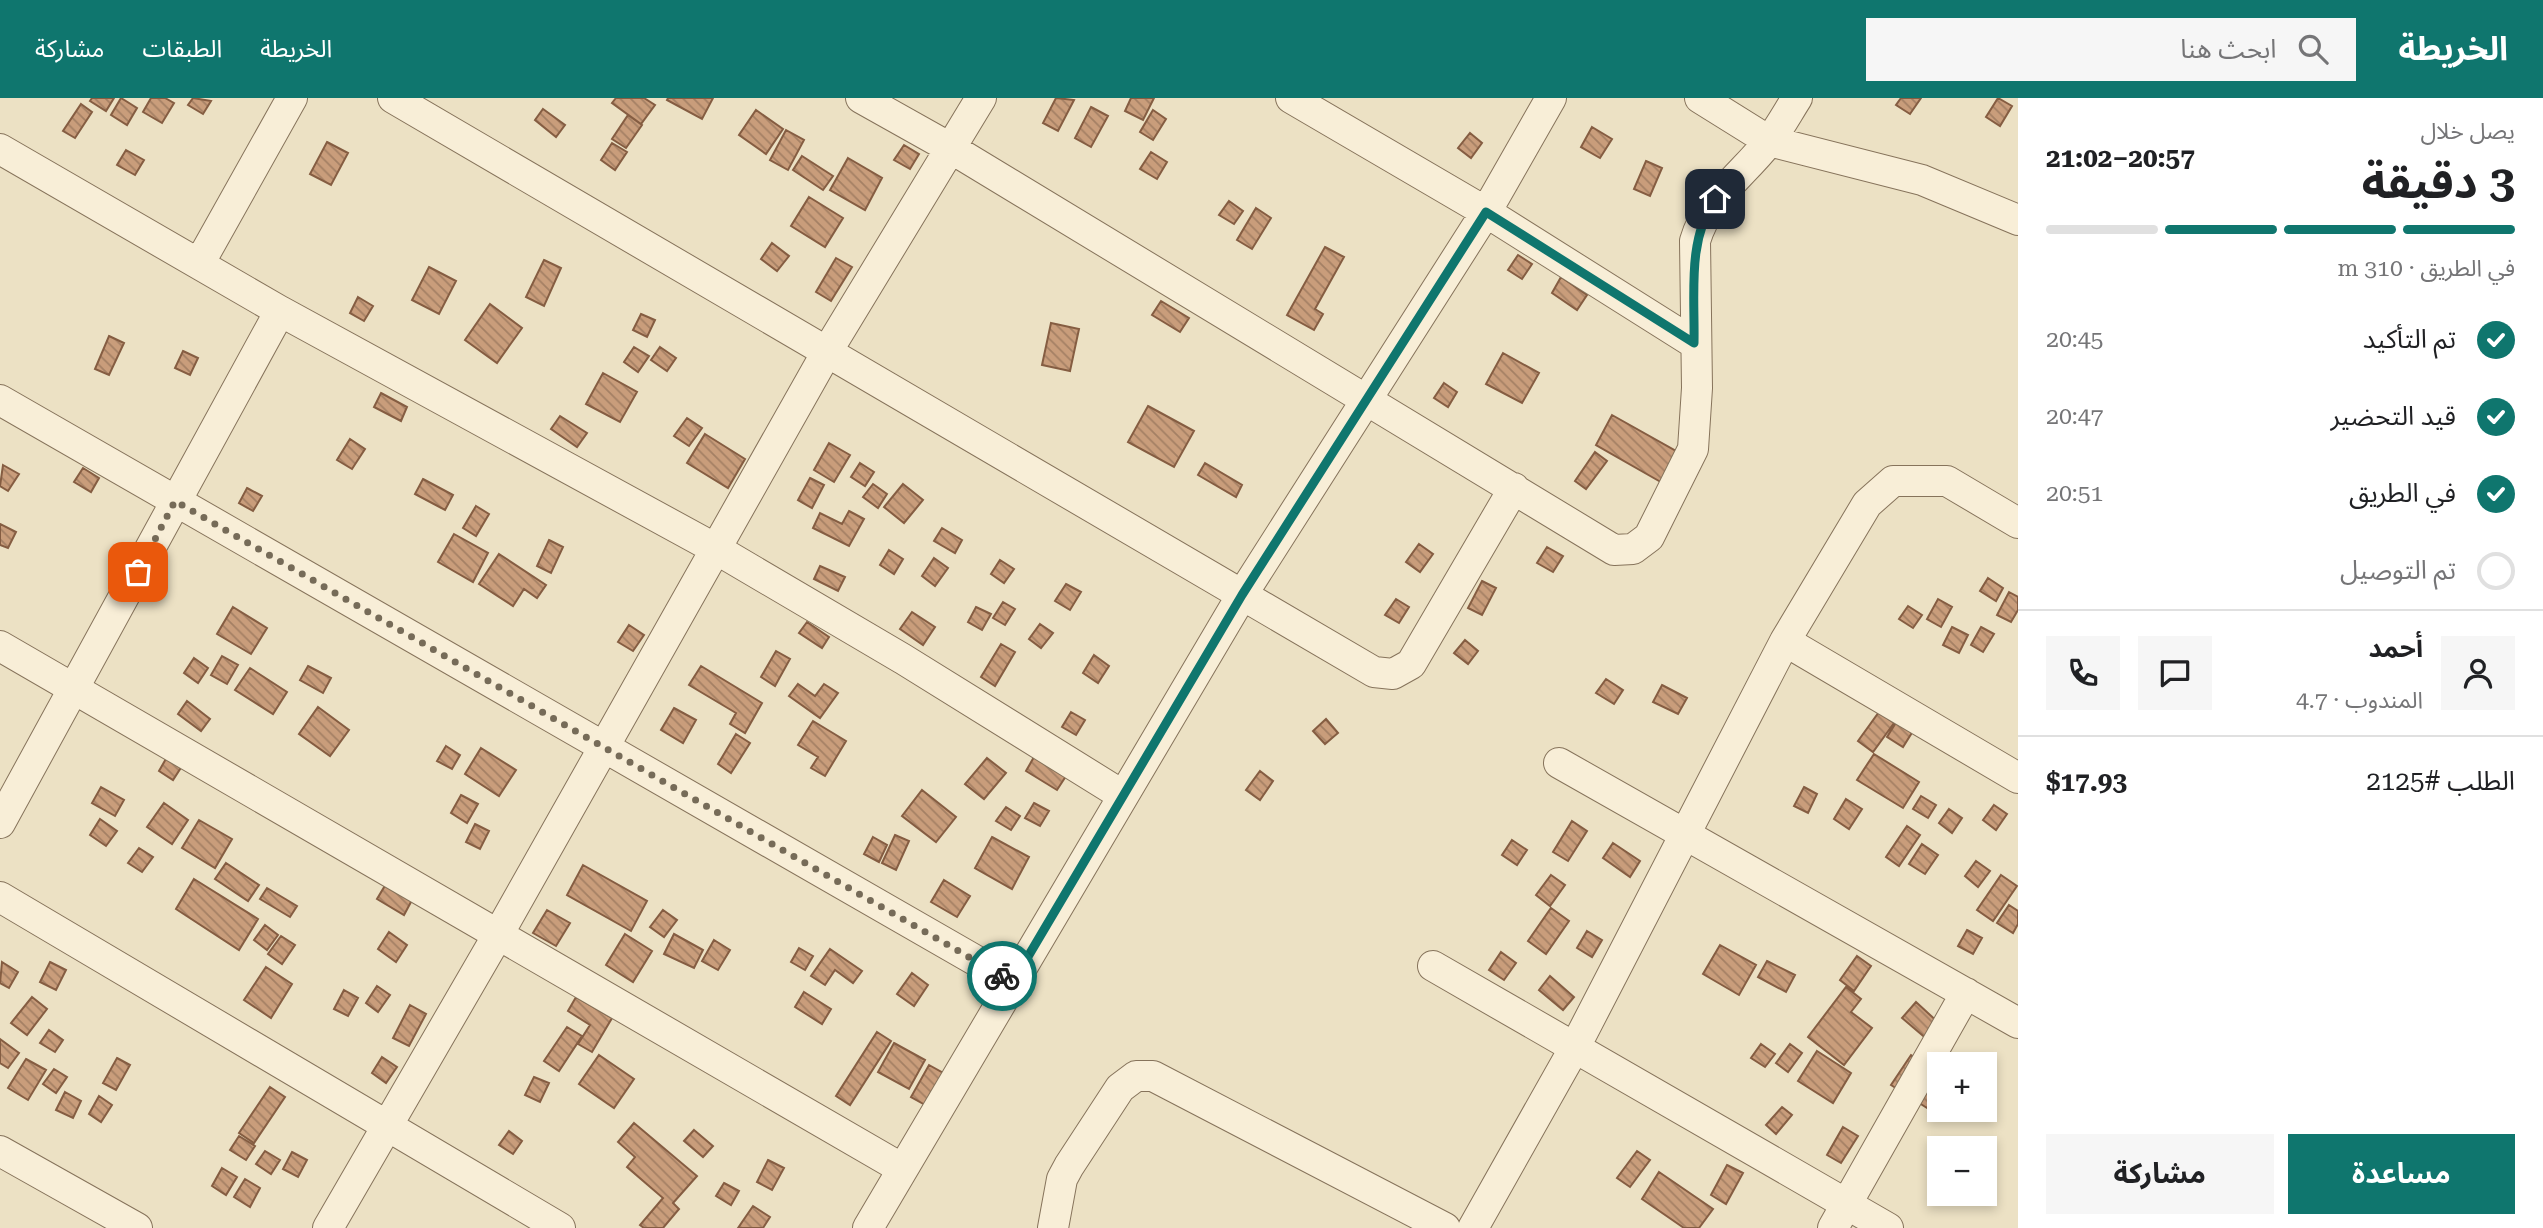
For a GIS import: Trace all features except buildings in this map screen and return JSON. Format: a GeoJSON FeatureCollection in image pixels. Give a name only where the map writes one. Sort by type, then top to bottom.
{"type":"FeatureCollection","features":[{"type":"Feature","properties":{"kind":"street"},"geometry":{"type":"LineString","coordinates":[[199,264],[292,98]]}},
{"type":"Feature","properties":{"kind":"street"},"geometry":{"type":"LineString","coordinates":[[861,98],[951,149],[1614,550],[1633,549],[1649,537],[1693,449],[1697,388],[1694,343],[1695,241],[1701,219],[1715,199],[1769,141],[1797,98]]}},
{"type":"Feature","properties":{"kind":"street"},"geometry":{"type":"LineString","coordinates":[[328,1228],[499,933],[828,350],[981,98]]}},
{"type":"Feature","properties":{"kind":"street"},"geometry":{"type":"LineString","coordinates":[[1291,98],[1486,212],[1694,343]]}},
{"type":"Feature","properties":{"kind":"street"},"geometry":{"type":"LineString","coordinates":[[868,1228],[901,1168],[1242,595],[1365,398],[1486,212],[1551,98]]}},
{"type":"Feature","properties":{"kind":"street"},"geometry":{"type":"LineString","coordinates":[[1700,98],[1769,141],[1922,180],[2018,219]]}},
{"type":"Feature","properties":{"kind":"street"},"geometry":{"type":"LineString","coordinates":[[400,100],[1374,672],[1393,674],[1411,664],[1514,488]]}},
{"type":"Feature","properties":{"kind":"street"},"geometry":{"type":"LineString","coordinates":[[0,149],[280,311],[716,549],[904,659],[1122,795]]}},
{"type":"Feature","properties":{"kind":"street"},"geometry":{"type":"LineString","coordinates":[[0,823],[76,689],[175,501],[280,311]]}},
{"type":"Feature","properties":{"kind":"street"},"geometry":{"type":"LineString","coordinates":[[0,400],[1013,982]]}},
{"type":"Feature","properties":{"kind":"street"},"geometry":{"type":"LineString","coordinates":[[1473,1228],[1575,1047],[1784,641],[1867,504],[1893,481],[1947,481],[2018,523]]}},
{"type":"Feature","properties":{"kind":"street"},"geometry":{"type":"LineString","coordinates":[[1784,641],[2018,778]]}},
{"type":"Feature","properties":{"kind":"street"},"geometry":{"type":"LineString","coordinates":[[0,646],[901,1168]]}},
{"type":"Feature","properties":{"kind":"street"},"geometry":{"type":"LineString","coordinates":[[1559,763],[2018,1023]]}},
{"type":"Feature","properties":{"kind":"street"},"geometry":{"type":"LineString","coordinates":[[0,897],[560,1228]]}},
{"type":"Feature","properties":{"kind":"street"},"geometry":{"type":"LineString","coordinates":[[1433,966],[1575,1047],[1840,1216],[1888,1228]]}},
{"type":"Feature","properties":{"kind":"street"},"geometry":{"type":"LineString","coordinates":[[1840,1216],[1966,993]]}},
{"type":"Feature","properties":{"kind":"street"},"geometry":{"type":"LineString","coordinates":[[1053,1228],[1062,1179],[1069,1166],[1120,1088],[1136,1076],[1153,1076],[1445,1228]]}},
{"type":"Feature","properties":{"kind":"street"},"geometry":{"type":"LineString","coordinates":[[0,1151],[137,1228]]}},
{"type":"Feature","properties":{"kind":"way so far"},"geometry":{"type":"LineString","coordinates":[[138,572],[175,501],[1002,976]]}},
{"type":"Feature","properties":{"kind":"route"},"geometry":{"type":"LineString","coordinates":[[1002,976],[1013,982],[1242,595],[1365,398],[1486,212],[1694,343],[1695,241],[1701,219],[1715,199]]}}]}
